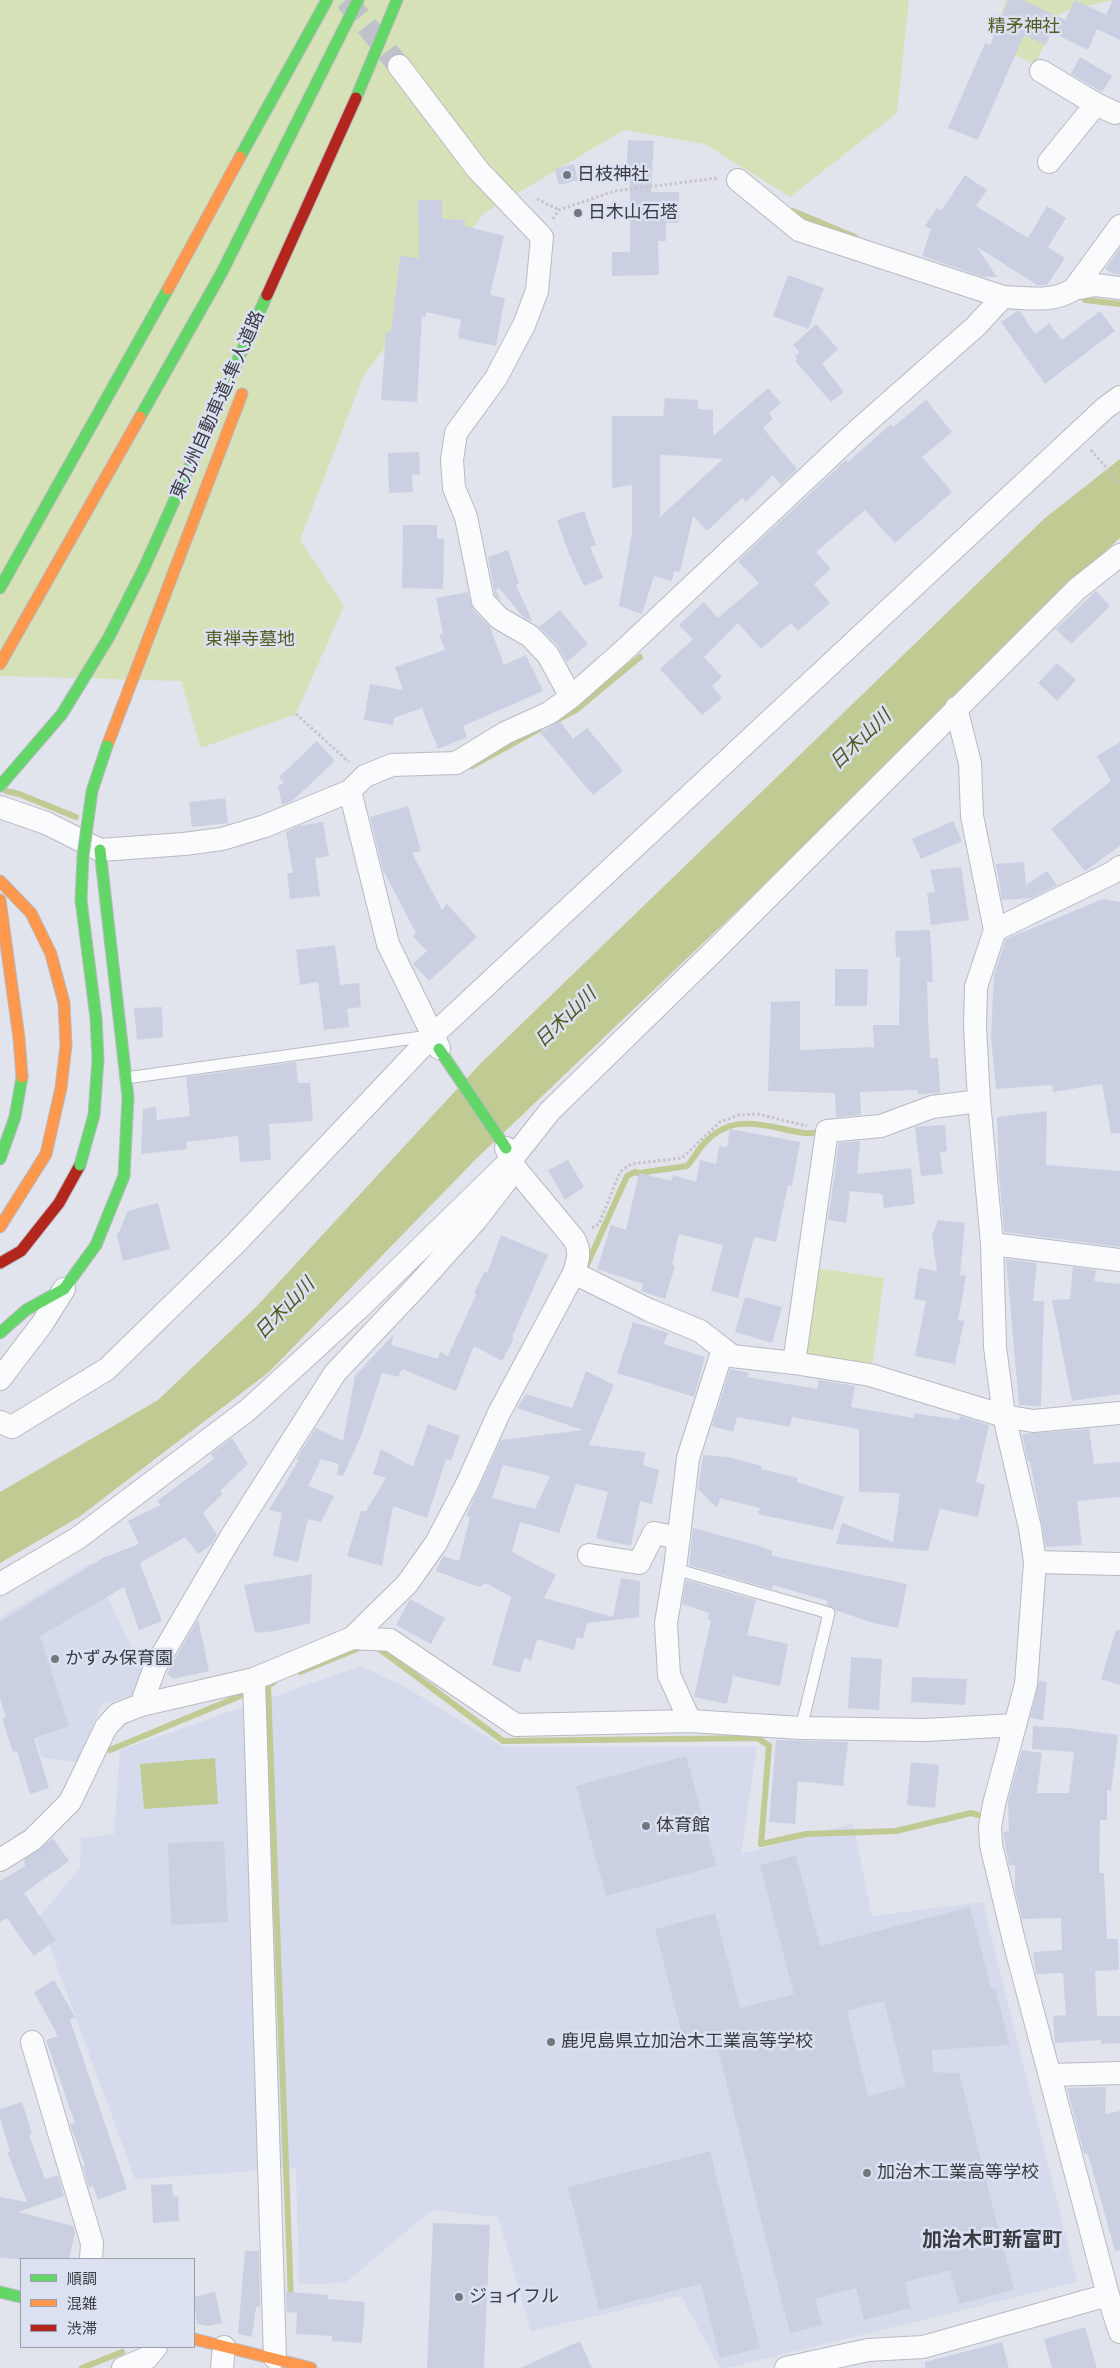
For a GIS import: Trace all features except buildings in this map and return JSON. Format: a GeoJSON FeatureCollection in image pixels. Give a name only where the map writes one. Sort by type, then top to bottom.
{"type":"FeatureCollection","features":[{"type":"Feature","properties":{"kind":"main road"},"geometry":{"type":"LineString","coordinates":[[0,588],[132,354],[327,0]]}},
{"type":"Feature","properties":{"kind":"main road"},"geometry":{"type":"LineString","coordinates":[[0,664],[221,274],[358,0]]}},
{"type":"Feature","properties":{"kind":"main road","name":"東九州自動車道;隼人道路"},"geometry":{"type":"LineString","coordinates":[[0,786],[68,705],[99,657],[144,568],[345,124],[397,0]]}},
{"type":"Feature","properties":{"kind":"main road"},"geometry":{"type":"LineString","coordinates":[[278,301],[345,124]]}},
{"type":"Feature","properties":{"kind":"main road"},"geometry":{"type":"LineString","coordinates":[[0,1263],[21,1251],[60,1203],[80,1164],[94,1115],[98,1059],[96,1018],[81,900],[83,856],[92,791],[107,746],[246,384]]}},
{"type":"Feature","properties":{"kind":"main road"},"geometry":{"type":"LineString","coordinates":[[0,1333],[26,1310],[64,1289],[96,1245],[124,1176],[128,1097],[100,850]]}},
{"type":"Feature","properties":{"kind":"main road"},"geometry":{"type":"LineString","coordinates":[[0,881],[31,913],[51,954],[64,1003],[66,1045],[61,1088],[46,1154],[0,1227]]}},
{"type":"Feature","properties":{"kind":"main road"},"geometry":{"type":"LineString","coordinates":[[0,900],[19,1038],[22,1076],[15,1117],[0,1159]]}},
{"type":"Feature","properties":{"kind":"main road"},"geometry":{"type":"LineString","coordinates":[[436,1042],[511,1158]]}},
{"type":"Feature","properties":{"kind":"main road"},"geometry":{"type":"LineString","coordinates":[[0,2292],[20,2297]]}},
{"type":"Feature","properties":{"kind":"main road"},"geometry":{"type":"LineString","coordinates":[[195,2340],[223,2358],[274,2358],[311,2368]]}},
{"type":"Feature","properties":{"kind":"street"},"geometry":{"type":"LineString","coordinates":[[399,66],[478,170],[542,236],[537,291],[524,325],[496,378],[456,433],[452,460],[454,488],[466,517],[483,601],[499,618],[530,636],[548,655],[571,697]]}},
{"type":"Feature","properties":{"kind":"street"},"geometry":{"type":"LineString","coordinates":[[1041,71],[1113,110],[1049,162]]}},
{"type":"Feature","properties":{"kind":"street"},"geometry":{"type":"LineString","coordinates":[[738,180],[799,230],[1003,297],[1053,298],[1064,296],[1074,289],[1120,226]]}},
{"type":"Feature","properties":{"kind":"street"},"geometry":{"type":"LineString","coordinates":[[1074,289],[1094,285],[1120,288]]}},
{"type":"Feature","properties":{"kind":"street"},"geometry":{"type":"LineString","coordinates":[[0,807],[46,823],[100,850],[222,839],[265,826],[357,784],[392,765],[456,763],[505,733],[548,713],[571,697],[621,653],[858,430],[974,327],[1003,297]]}},
{"type":"Feature","properties":{"kind":"street"},"geometry":{"type":"LineString","coordinates":[[0,1422],[12,1427],[107,1369],[236,1243],[436,1042],[1098,414],[1120,397]]}},
{"type":"Feature","properties":{"kind":"street"},"geometry":{"type":"LineString","coordinates":[[0,1584],[78,1538],[249,1409],[358,1310],[511,1158],[550,1111],[716,950],[956,708],[1078,589],[1120,555]]}},
{"type":"Feature","properties":{"kind":"street"},"geometry":{"type":"LineString","coordinates":[[956,708],[970,763],[972,816],[995,930],[976,987],[975,1026],[978,1101],[992,1244],[995,1348],[1004,1416],[1030,1528],[1035,1562],[1026,1684],[990,1826],[991,1845],[1014,1941],[1108,2295],[1120,2332]]}},
{"type":"Feature","properties":{"kind":"street"},"geometry":{"type":"LineString","coordinates":[[357,784],[388,944],[436,1042]]}},
{"type":"Feature","properties":{"kind":"street"},"geometry":{"type":"LineString","coordinates":[[995,930],[1117,873]]}},
{"type":"Feature","properties":{"kind":"street"},"geometry":{"type":"LineString","coordinates":[[794,1363],[827,1131],[881,1126],[932,1107],[978,1101]]}},
{"type":"Feature","properties":{"kind":"street"},"geometry":{"type":"LineString","coordinates":[[0,1860],[32,1840],[70,1802],[106,1727],[118,1714],[141,1704],[254,1679],[352,1638],[407,1584],[436,1543],[467,1484],[499,1414],[574,1274],[579,1248],[574,1238],[511,1158]]}},
{"type":"Feature","properties":{"kind":"street"},"geometry":{"type":"LineString","coordinates":[[141,1704],[155,1667],[231,1537],[335,1373],[476,1220],[511,1158]]}},
{"type":"Feature","properties":{"kind":"street"},"geometry":{"type":"LineString","coordinates":[[992,1244],[1120,1260]]}},
{"type":"Feature","properties":{"kind":"street"},"geometry":{"type":"LineString","coordinates":[[574,1274],[649,1310],[700,1331],[732,1356],[794,1363],[877,1376],[1004,1416],[1033,1421],[1120,1413]]}},
{"type":"Feature","properties":{"kind":"street"},"geometry":{"type":"LineString","coordinates":[[0,1379],[42,1324],[64,1289]]}},
{"type":"Feature","properties":{"kind":"street"},"geometry":{"type":"LineString","coordinates":[[690,1721],[669,1675],[666,1623],[675,1570],[688,1458],[723,1349]]}},
{"type":"Feature","properties":{"kind":"street"},"geometry":{"type":"LineString","coordinates":[[589,1555],[639,1563],[654,1533],[679,1538]]}},
{"type":"Feature","properties":{"kind":"street"},"geometry":{"type":"LineString","coordinates":[[1035,1562],[1120,1564]]}},
{"type":"Feature","properties":{"kind":"street"},"geometry":{"type":"LineString","coordinates":[[352,1638],[390,1640],[516,1725],[690,1721],[801,1728],[926,1730],[1015,1725]]}},
{"type":"Feature","properties":{"kind":"street"},"geometry":{"type":"LineString","coordinates":[[254,1679],[274,2358]]}},
{"type":"Feature","properties":{"kind":"street"},"geometry":{"type":"LineString","coordinates":[[32,2042],[92,2244],[91,2258]]}},
{"type":"Feature","properties":{"kind":"street"},"geometry":{"type":"LineString","coordinates":[[1050,2075],[1120,2073]]}},
{"type":"Feature","properties":{"kind":"street"},"geometry":{"type":"LineString","coordinates":[[786,2368],[868,2350],[923,2358],[1108,2295]]}},
{"type":"Feature","properties":{"kind":"street"},"geometry":{"type":"LineString","coordinates":[[123,2368],[147,2358],[155,2348]]}},
{"type":"Feature","properties":{"kind":"lane"},"geometry":{"type":"LineString","coordinates":[[126,1078],[436,1042]]}},
{"type":"Feature","properties":{"kind":"lane"},"geometry":{"type":"LineString","coordinates":[[675,1570],[829,1613],[801,1728]]}},
{"type":"Feature","properties":{"kind":"path"},"geometry":{"type":"LineString","coordinates":[[542,236],[559,210],[615,191],[722,178],[738,180]]}},
{"type":"Feature","properties":{"kind":"path"},"geometry":{"type":"LineString","coordinates":[[1087,446],[1120,484]]}},
{"type":"Feature","properties":{"kind":"path"},"geometry":{"type":"LineString","coordinates":[[296,714],[357,784]]}},
{"type":"Feature","properties":{"kind":"path"},"geometry":{"type":"LineString","coordinates":[[574,1238],[600,1224],[620,1172],[631,1164],[682,1158],[720,1122],[739,1115],[758,1114],[827,1131]]}},
{"type":"Feature","properties":{"kind":"shaded area"},"geometry":{"type":"Polygon","coordinates":[[[91,1563],[148,1681],[141,1694],[102,1704],[77,1762],[42,1758],[0,1632],[0,1618],[91,1563]]]}},
{"type":"Feature","properties":{"kind":"shaded area","name":"鹿児島県立加治木工業高等学校"},"geometry":{"type":"Polygon","coordinates":[[[361,1666],[407,1688],[503,1747],[757,1747],[741,1854],[853,1823],[872,1916],[983,1902],[1077,2282],[727,2368],[720,2368],[681,2296],[531,2331],[498,2217],[432,2210],[345,2283],[299,2284],[296,2168],[135,2179],[39,1917],[80,1868],[81,1838],[114,1834],[120,1750],[361,1666]]]}},
{"type":"Feature","properties":{"kind":"green space","name":"東禅寺墓地"},"geometry":{"type":"Polygon","coordinates":[[[0,0],[909,0],[897,113],[790,197],[705,144],[624,130],[484,213],[363,377],[300,540],[344,606],[296,714],[201,748],[181,681],[0,676],[0,0]]]}},
{"type":"Feature","properties":{"kind":"green space","name":"精矛神社"},"geometry":{"type":"Polygon","coordinates":[[[1006,0],[1113,0],[1060,13],[1035,64],[991,44],[1006,0]]]}},
{"type":"Feature","properties":{"kind":"green space"},"geometry":{"type":"Polygon","coordinates":[[[816,1268],[884,1278],[872,1367],[810,1359],[802,1350],[816,1268]]]}},
{"type":"Feature","properties":{"kind":"water","name":"日木山川"},"geometry":{"type":"Polygon","coordinates":[[[1120,459],[1120,538],[994,656],[741,907],[477,1158],[269,1372],[79,1517],[0,1563],[0,1492],[158,1400],[256,1307],[481,1063],[1045,518],[1120,459]]]}},
{"type":"Feature","properties":{"kind":"water"},"geometry":{"type":"Polygon","coordinates":[[[215,1758],[218,1804],[144,1809],[140,1764],[215,1758]]]}},
{"type":"Feature","properties":{"kind":"waterway"},"geometry":{"type":"LineString","coordinates":[[793,211],[855,237]]}},
{"type":"Feature","properties":{"kind":"waterway"},"geometry":{"type":"LineString","coordinates":[[1085,300],[1120,304]]}},
{"type":"Feature","properties":{"kind":"waterway"},"geometry":{"type":"LineString","coordinates":[[555,721],[576,710],[640,657]]}},
{"type":"Feature","properties":{"kind":"waterway"},"geometry":{"type":"LineString","coordinates":[[472,766],[539,729]]}},
{"type":"Feature","properties":{"kind":"waterway"},"geometry":{"type":"LineString","coordinates":[[6,791],[19,794],[76,817]]}},
{"type":"Feature","properties":{"kind":"waterway"},"geometry":{"type":"LineString","coordinates":[[586,1267],[627,1176],[635,1172],[687,1166],[710,1137],[729,1126],[749,1124],[802,1133],[822,1132]]}},
{"type":"Feature","properties":{"kind":"waterway"},"geometry":{"type":"LineString","coordinates":[[300,1672],[362,1647]]}},
{"type":"Feature","properties":{"kind":"waterway"},"geometry":{"type":"LineString","coordinates":[[377,1647],[503,1741],[758,1738],[769,1746],[761,1844],[806,1834],[896,1831],[971,1813],[978,1815]]}},
{"type":"Feature","properties":{"kind":"waterway"},"geometry":{"type":"LineString","coordinates":[[274,1682],[268,1685],[291,2300]]}},
{"type":"Feature","properties":{"kind":"waterway"},"geometry":{"type":"LineString","coordinates":[[110,1750],[245,1694]]}},
{"type":"Feature","properties":{"kind":"waterway"},"geometry":{"type":"LineString","coordinates":[[82,2368],[122,2352]]}},
{"type":"Feature","properties":{"kind":"tunnel"},"geometry":{"type":"LineString","coordinates":[[346,0],[399,66]]}},
{"type":"Feature","properties":{"kind":"traffic: fast"},"geometry":{"type":"LineString","coordinates":[[240,157],[327,0]]}},
{"type":"Feature","properties":{"kind":"traffic: fast"},"geometry":{"type":"LineString","coordinates":[[140,417],[221,274],[358,0]]}},
{"type":"Feature","properties":{"kind":"traffic: fast"},"geometry":{"type":"LineString","coordinates":[[356,98],[397,0]]}},
{"type":"Feature","properties":{"kind":"traffic: fast"},"geometry":{"type":"LineString","coordinates":[[0,588],[168,289]]}},
{"type":"Feature","properties":{"kind":"traffic: fast"},"geometry":{"type":"LineString","coordinates":[[0,786],[62,714],[109,637],[144,568],[267,295]]}},
{"type":"Feature","properties":{"kind":"traffic: fast"},"geometry":{"type":"LineString","coordinates":[[80,1165],[94,1115],[98,1059],[96,1018],[81,900],[83,856],[92,791],[107,746]]}},
{"type":"Feature","properties":{"kind":"traffic: fast"},"geometry":{"type":"LineString","coordinates":[[0,1333],[26,1310],[64,1289],[96,1245],[124,1176],[128,1097],[100,850]]}},
{"type":"Feature","properties":{"kind":"traffic: fast"},"geometry":{"type":"LineString","coordinates":[[439,1049],[506,1148]]}},
{"type":"Feature","properties":{"kind":"traffic: fast"},"geometry":{"type":"LineString","coordinates":[[0,1159],[15,1117],[22,1077]]}},
{"type":"Feature","properties":{"kind":"traffic: fast"},"geometry":{"type":"LineString","coordinates":[[0,2292],[20,2297]]}},
{"type":"Feature","properties":{"kind":"traffic: slow"},"geometry":{"type":"LineString","coordinates":[[168,289],[240,157]]}},
{"type":"Feature","properties":{"kind":"traffic: slow"},"geometry":{"type":"LineString","coordinates":[[107,746],[242,394]]}},
{"type":"Feature","properties":{"kind":"traffic: slow"},"geometry":{"type":"LineString","coordinates":[[0,664],[140,417]]}},
{"type":"Feature","properties":{"kind":"traffic: slow"},"geometry":{"type":"LineString","coordinates":[[0,881],[31,913],[51,954],[64,1003],[66,1045],[61,1088],[46,1154],[0,1227]]}},
{"type":"Feature","properties":{"kind":"traffic: slow"},"geometry":{"type":"LineString","coordinates":[[0,900],[19,1038],[22,1077]]}},
{"type":"Feature","properties":{"kind":"traffic: slow"},"geometry":{"type":"LineString","coordinates":[[195,2339],[311,2368]]}},
{"type":"Feature","properties":{"kind":"traffic: jam"},"geometry":{"type":"LineString","coordinates":[[267,295],[356,98]]}},
{"type":"Feature","properties":{"kind":"traffic: jam"},"geometry":{"type":"LineString","coordinates":[[0,1263],[21,1251],[59,1203],[80,1165]]}},
{"type":"Feature","properties":{"kind":"place","name":"日枝神社"},"geometry":{"type":"Point","coordinates":[567,175]}},
{"type":"Feature","properties":{"kind":"place","name":"日木山石塔"},"geometry":{"type":"Point","coordinates":[578,213]}},
{"type":"Feature","properties":{"kind":"place","name":"かずみ保育園"},"geometry":{"type":"Point","coordinates":[55,1659]}},
{"type":"Feature","properties":{"kind":"place","name":"体育館"},"geometry":{"type":"Point","coordinates":[646,1826]}},
{"type":"Feature","properties":{"kind":"place","name":"鹿児島県立加治木工業高等学校"},"geometry":{"type":"Point","coordinates":[551,2042]}},
{"type":"Feature","properties":{"kind":"place","name":"加治木工業高等学校"},"geometry":{"type":"Point","coordinates":[867,2173]}},
{"type":"Feature","properties":{"kind":"place","name":"ジョイフル"},"geometry":{"type":"Point","coordinates":[459,2297]}},
{"type":"Feature","properties":{"kind":"district","name":"加治木町新富町"},"geometry":{"type":"Point","coordinates":[992,2240]}}]}
